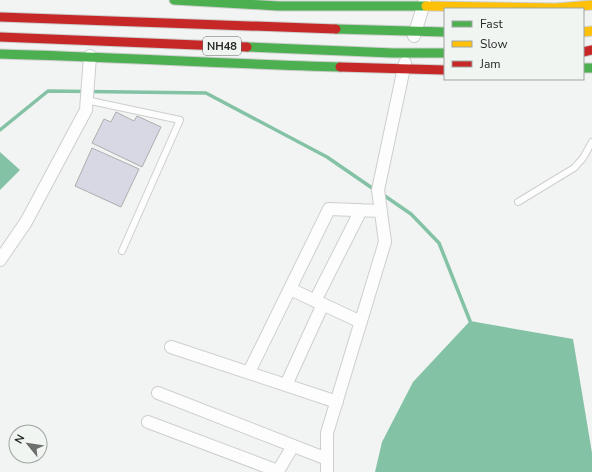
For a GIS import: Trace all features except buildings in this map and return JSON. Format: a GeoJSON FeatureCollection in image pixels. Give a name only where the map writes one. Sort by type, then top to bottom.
{"type":"FeatureCollection","features":[{"type":"Feature","properties":{"kind":"main road"},"geometry":{"type":"LineString","coordinates":[[174,0],[278,6],[425,3],[556,8],[592,5]]}},
{"type":"Feature","properties":{"kind":"main road","name":"NH48"},"geometry":{"type":"LineString","coordinates":[[0,17],[444,32]]}},
{"type":"Feature","properties":{"kind":"main road","name":"NH48"},"geometry":{"type":"LineString","coordinates":[[0,37],[408,53],[444,53]]}},
{"type":"Feature","properties":{"kind":"main road"},"geometry":{"type":"LineString","coordinates":[[0,54],[90,56],[231,64],[444,70]]}},
{"type":"Feature","properties":{"kind":"street"},"geometry":{"type":"LineString","coordinates":[[327,472],[327,434],[385,242],[379,201],[403,69],[425,3]]}},
{"type":"Feature","properties":{"kind":"street"},"geometry":{"type":"LineString","coordinates":[[0,260],[26,222],[86,110],[90,56]]}},
{"type":"Feature","properties":{"kind":"street"},"geometry":{"type":"LineString","coordinates":[[249,372],[329,209],[361,210],[379,201]]}},
{"type":"Feature","properties":{"kind":"street"},"geometry":{"type":"LineString","coordinates":[[286,385],[319,303],[361,210]]}},
{"type":"Feature","properties":{"kind":"street"},"geometry":{"type":"LineString","coordinates":[[290,289],[361,322]]}},
{"type":"Feature","properties":{"kind":"street"},"geometry":{"type":"LineString","coordinates":[[171,347],[337,402]]}},
{"type":"Feature","properties":{"kind":"street"},"geometry":{"type":"LineString","coordinates":[[158,393],[327,459]]}},
{"type":"Feature","properties":{"kind":"street"},"geometry":{"type":"LineString","coordinates":[[148,422],[278,471],[293,446]]}},
{"type":"Feature","properties":{"kind":"lane"},"geometry":{"type":"LineString","coordinates":[[86,100],[180,120],[122,251]]}},
{"type":"Feature","properties":{"kind":"lane"},"geometry":{"type":"LineString","coordinates":[[518,202],[574,168],[583,158],[592,142]]}},
{"type":"Feature","properties":{"kind":"shaded area"},"geometry":{"type":"Polygon","coordinates":[[[0,152],[20,170],[0,190],[0,152]]]}},
{"type":"Feature","properties":{"kind":"shaded area"},"geometry":{"type":"Polygon","coordinates":[[[470,321],[573,339],[592,453],[592,472],[375,472],[382,442],[413,382],[470,321]]]}},
{"type":"Feature","properties":{"kind":"waterway"},"geometry":{"type":"LineString","coordinates":[[0,130],[48,91],[206,93],[327,157],[375,190]]}},
{"type":"Feature","properties":{"kind":"waterway"},"geometry":{"type":"LineString","coordinates":[[382,194],[411,214],[439,243],[470,321]]}},
{"type":"Feature","properties":{"kind":"traffic: fast"},"geometry":{"type":"LineString","coordinates":[[174,0],[278,6],[426,6]]}},
{"type":"Feature","properties":{"kind":"traffic: fast"},"geometry":{"type":"LineString","coordinates":[[336,29],[444,32]]}},
{"type":"Feature","properties":{"kind":"traffic: fast"},"geometry":{"type":"LineString","coordinates":[[247,47],[393,53],[444,53]]}},
{"type":"Feature","properties":{"kind":"traffic: fast"},"geometry":{"type":"LineString","coordinates":[[0,54],[340,67]]}},
{"type":"Feature","properties":{"kind":"traffic: fast"},"geometry":{"type":"LineString","coordinates":[[584,68],[592,68]]}},
{"type":"Feature","properties":{"kind":"traffic: slow"},"geometry":{"type":"LineString","coordinates":[[426,6],[556,8],[592,5]]}},
{"type":"Feature","properties":{"kind":"traffic: slow"},"geometry":{"type":"LineString","coordinates":[[584,32],[592,31]]}},
{"type":"Feature","properties":{"kind":"traffic: jam"},"geometry":{"type":"LineString","coordinates":[[0,17],[336,29]]}},
{"type":"Feature","properties":{"kind":"traffic: jam"},"geometry":{"type":"LineString","coordinates":[[0,37],[247,47]]}},
{"type":"Feature","properties":{"kind":"traffic: jam"},"geometry":{"type":"LineString","coordinates":[[584,52],[592,50]]}},
{"type":"Feature","properties":{"kind":"traffic: jam"},"geometry":{"type":"LineString","coordinates":[[340,67],[444,70]]}}]}
